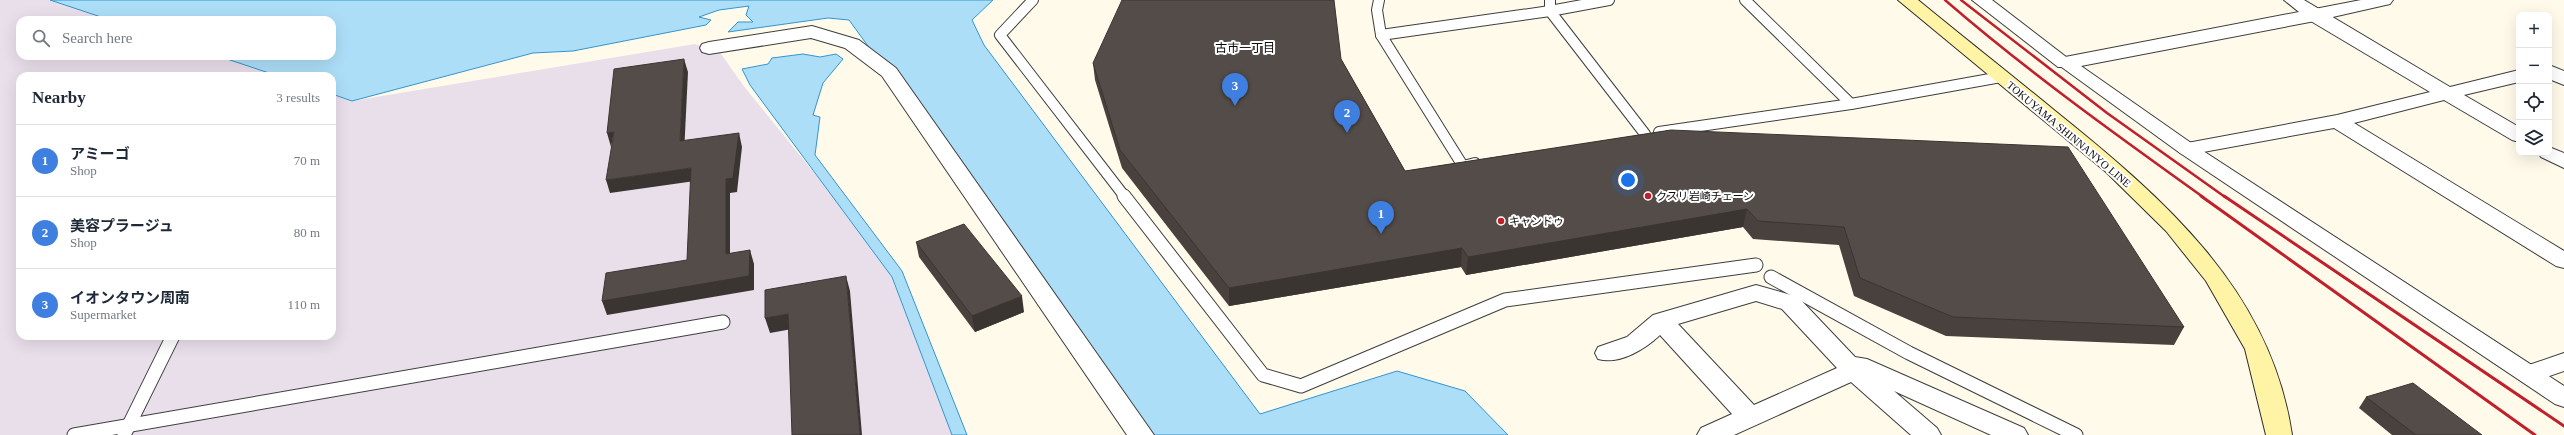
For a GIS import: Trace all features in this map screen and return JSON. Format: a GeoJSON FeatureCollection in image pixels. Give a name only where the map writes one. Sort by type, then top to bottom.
{"type":"FeatureCollection","features":[{"type":"Feature","properties":{"kind":"main road","name":"TOKUYAMA SHINNANYO LINE"},"geometry":{"type":"LineString","coordinates":[[1907,0],[2113,168],[2174,226],[2215,277],[2257,349],[2277,420],[2279,435]]}},
{"type":"Feature","properties":{"kind":"street"},"geometry":{"type":"LineString","coordinates":[[1981,0],[2065,63],[2187,150],[2564,398]]}},
{"type":"Feature","properties":{"kind":"street"},"geometry":{"type":"LineString","coordinates":[[2293,0],[2315,16],[2516,134]]}},
{"type":"Feature","properties":{"kind":"street"},"geometry":{"type":"LineString","coordinates":[[2065,63],[2315,16],[2384,0]]}},
{"type":"Feature","properties":{"kind":"street"},"geometry":{"type":"LineString","coordinates":[[709,48],[812,32],[852,44],[889,72],[1141,435]]}},
{"type":"Feature","properties":{"kind":"street"},"geometry":{"type":"LineString","coordinates":[[2552,69],[2564,66]]}},
{"type":"Feature","properties":{"kind":"street"},"geometry":{"type":"LineString","coordinates":[[2552,72],[2564,79]]}},
{"type":"Feature","properties":{"kind":"street"},"geometry":{"type":"LineString","coordinates":[[2187,150],[2337,121],[2448,95],[2516,77]]}},
{"type":"Feature","properties":{"kind":"street"},"geometry":{"type":"LineString","coordinates":[[2337,121],[2564,260]]}},
{"type":"Feature","properties":{"kind":"street"},"geometry":{"type":"LineString","coordinates":[[2552,155],[2564,162]]}},
{"type":"Feature","properties":{"kind":"street"},"geometry":{"type":"LineString","coordinates":[[1607,352],[1636,343],[1661,322],[1756,293],[1790,303],[1847,364],[1928,435]]}},
{"type":"Feature","properties":{"kind":"street"},"geometry":{"type":"LineString","coordinates":[[1661,322],[1750,417]]}},
{"type":"Feature","properties":{"kind":"street"},"geometry":{"type":"LineString","coordinates":[[2529,374],[2564,362]]}},
{"type":"Feature","properties":{"kind":"street"},"geometry":{"type":"LineString","coordinates":[[1710,435],[1750,417],[1847,364]]}},
{"type":"Feature","properties":{"kind":"street"},"geometry":{"type":"LineString","coordinates":[[1847,364],[2015,435]]}},
{"type":"Feature","properties":{"kind":"lane"},"geometry":{"type":"LineString","coordinates":[[1033,0],[1000,35],[1263,375],[1301,386],[1505,300],[1756,265]]}},
{"type":"Feature","properties":{"kind":"lane"},"geometry":{"type":"LineString","coordinates":[[1379,0],[1377,10],[1381,35],[1463,166],[1486,162]]}},
{"type":"Feature","properties":{"kind":"lane"},"geometry":{"type":"LineString","coordinates":[[1550,0],[1550,11],[1645,134]]}},
{"type":"Feature","properties":{"kind":"lane"},"geometry":{"type":"LineString","coordinates":[[1381,35],[1550,11],[1610,0]]}},
{"type":"Feature","properties":{"kind":"lane"},"geometry":{"type":"LineString","coordinates":[[1744,0],[1851,104]]}},
{"type":"Feature","properties":{"kind":"lane"},"geometry":{"type":"LineString","coordinates":[[1630,137],[1851,104],[2001,77]]}},
{"type":"Feature","properties":{"kind":"lane"},"geometry":{"type":"LineString","coordinates":[[1771,277],[1909,353],[2076,435]]}},
{"type":"Feature","properties":{"kind":"lane"},"geometry":{"type":"LineString","coordinates":[[74,435],[126,430],[723,322]]}},
{"type":"Feature","properties":{"kind":"lane"},"geometry":{"type":"LineString","coordinates":[[126,430],[171,340]]}},
{"type":"Feature","properties":{"kind":"shaded area"},"geometry":{"type":"Polygon","coordinates":[[[0,0],[50,0],[98,16],[16,16],[16,60],[230,60],[266,72],[16,72],[16,340],[336,340],[336,95],[352,101],[695,44],[719,51],[743,85],[832,195],[890,273],[952,435],[0,435],[0,0]]]}},
{"type":"Feature","properties":{"kind":"water"},"geometry":{"type":"Polygon","coordinates":[[[50,0],[993,0],[972,20],[984,45],[1260,414],[1397,371],[1465,391],[1508,435],[1152,435],[849,20],[828,18],[728,32],[738,22],[753,22],[746,15],[749,6],[719,10],[699,17],[711,20],[706,25],[573,51],[533,53],[352,101],[336,95],[336,72],[266,72],[230,60],[336,60],[336,16],[98,16],[50,0]]]}},
{"type":"Feature","properties":{"kind":"water"},"geometry":{"type":"Polygon","coordinates":[[[803,54],[820,57],[836,54],[843,59],[823,83],[813,115],[820,117],[815,155],[902,271],[967,435],[952,435],[892,277],[750,85],[742,69],[768,64],[772,58],[803,54]]]}},
{"type":"Feature","properties":{"kind":"building"},"geometry":{"type":"Polygon","coordinates":[[[1122,0],[1334,0],[1341,59],[1405,171],[1671,130],[2068,147],[2184,327],[1953,317],[1860,278],[1844,227],[1758,221],[1747,209],[1468,257],[1462,248],[1229,288],[1120,150],[1093,63],[1122,0]]]}},
{"type":"Feature","properties":{"kind":"building"},"geometry":{"type":"Polygon","coordinates":[[[684,59],[680,141],[739,133],[733,178],[726,179],[726,254],[750,250],[749,276],[602,301],[606,273],[687,260],[691,168],[606,180],[614,132],[607,133],[614,69],[684,59]]]}},
{"type":"Feature","properties":{"kind":"building"},"geometry":{"type":"Polygon","coordinates":[[[964,224],[1022,296],[972,316],[916,242],[964,224]]]}},
{"type":"Feature","properties":{"kind":"building"},"geometry":{"type":"Polygon","coordinates":[[[846,276],[860,435],[792,435],[788,314],[765,318],[765,290],[846,276]]]}},
{"type":"Feature","properties":{"kind":"building"},"geometry":{"type":"Polygon","coordinates":[[[2413,383],[2482,435],[2416,435],[2366,397],[2413,383]]]}},
{"type":"Feature","properties":{"kind":"railway"},"geometry":{"type":"LineString","coordinates":[[1945,0],[2039,77],[2203,197]]}},
{"type":"Feature","properties":{"kind":"railway"},"geometry":{"type":"LineString","coordinates":[[1961,0],[2107,113],[2225,197]]}},
{"type":"Feature","properties":{"kind":"railway"},"geometry":{"type":"LineString","coordinates":[[2201,196],[2535,435]]}},
{"type":"Feature","properties":{"kind":"railway"},"geometry":{"type":"LineString","coordinates":[[2224,196],[2564,426]]}},
{"type":"Feature","properties":{"kind":"place","name":"イオンタウン周南"},"geometry":{"type":"Point","coordinates":[1235,106]}},
{"type":"Feature","properties":{"kind":"place","name":"美容プラージュ"},"geometry":{"type":"Point","coordinates":[1347,133]}},
{"type":"Feature","properties":{"kind":"place","name":"クスリ岩崎チェーン"},"geometry":{"type":"Point","coordinates":[1648,196]}},
{"type":"Feature","properties":{"kind":"place","name":"キャンドゥ"},"geometry":{"type":"Point","coordinates":[1501,221]}},
{"type":"Feature","properties":{"kind":"place","name":"アミーゴ"},"geometry":{"type":"Point","coordinates":[1381,234]}},
{"type":"Feature","properties":{"kind":"district","name":"古市一丁目"},"geometry":{"type":"Point","coordinates":[1245,48]}}]}
